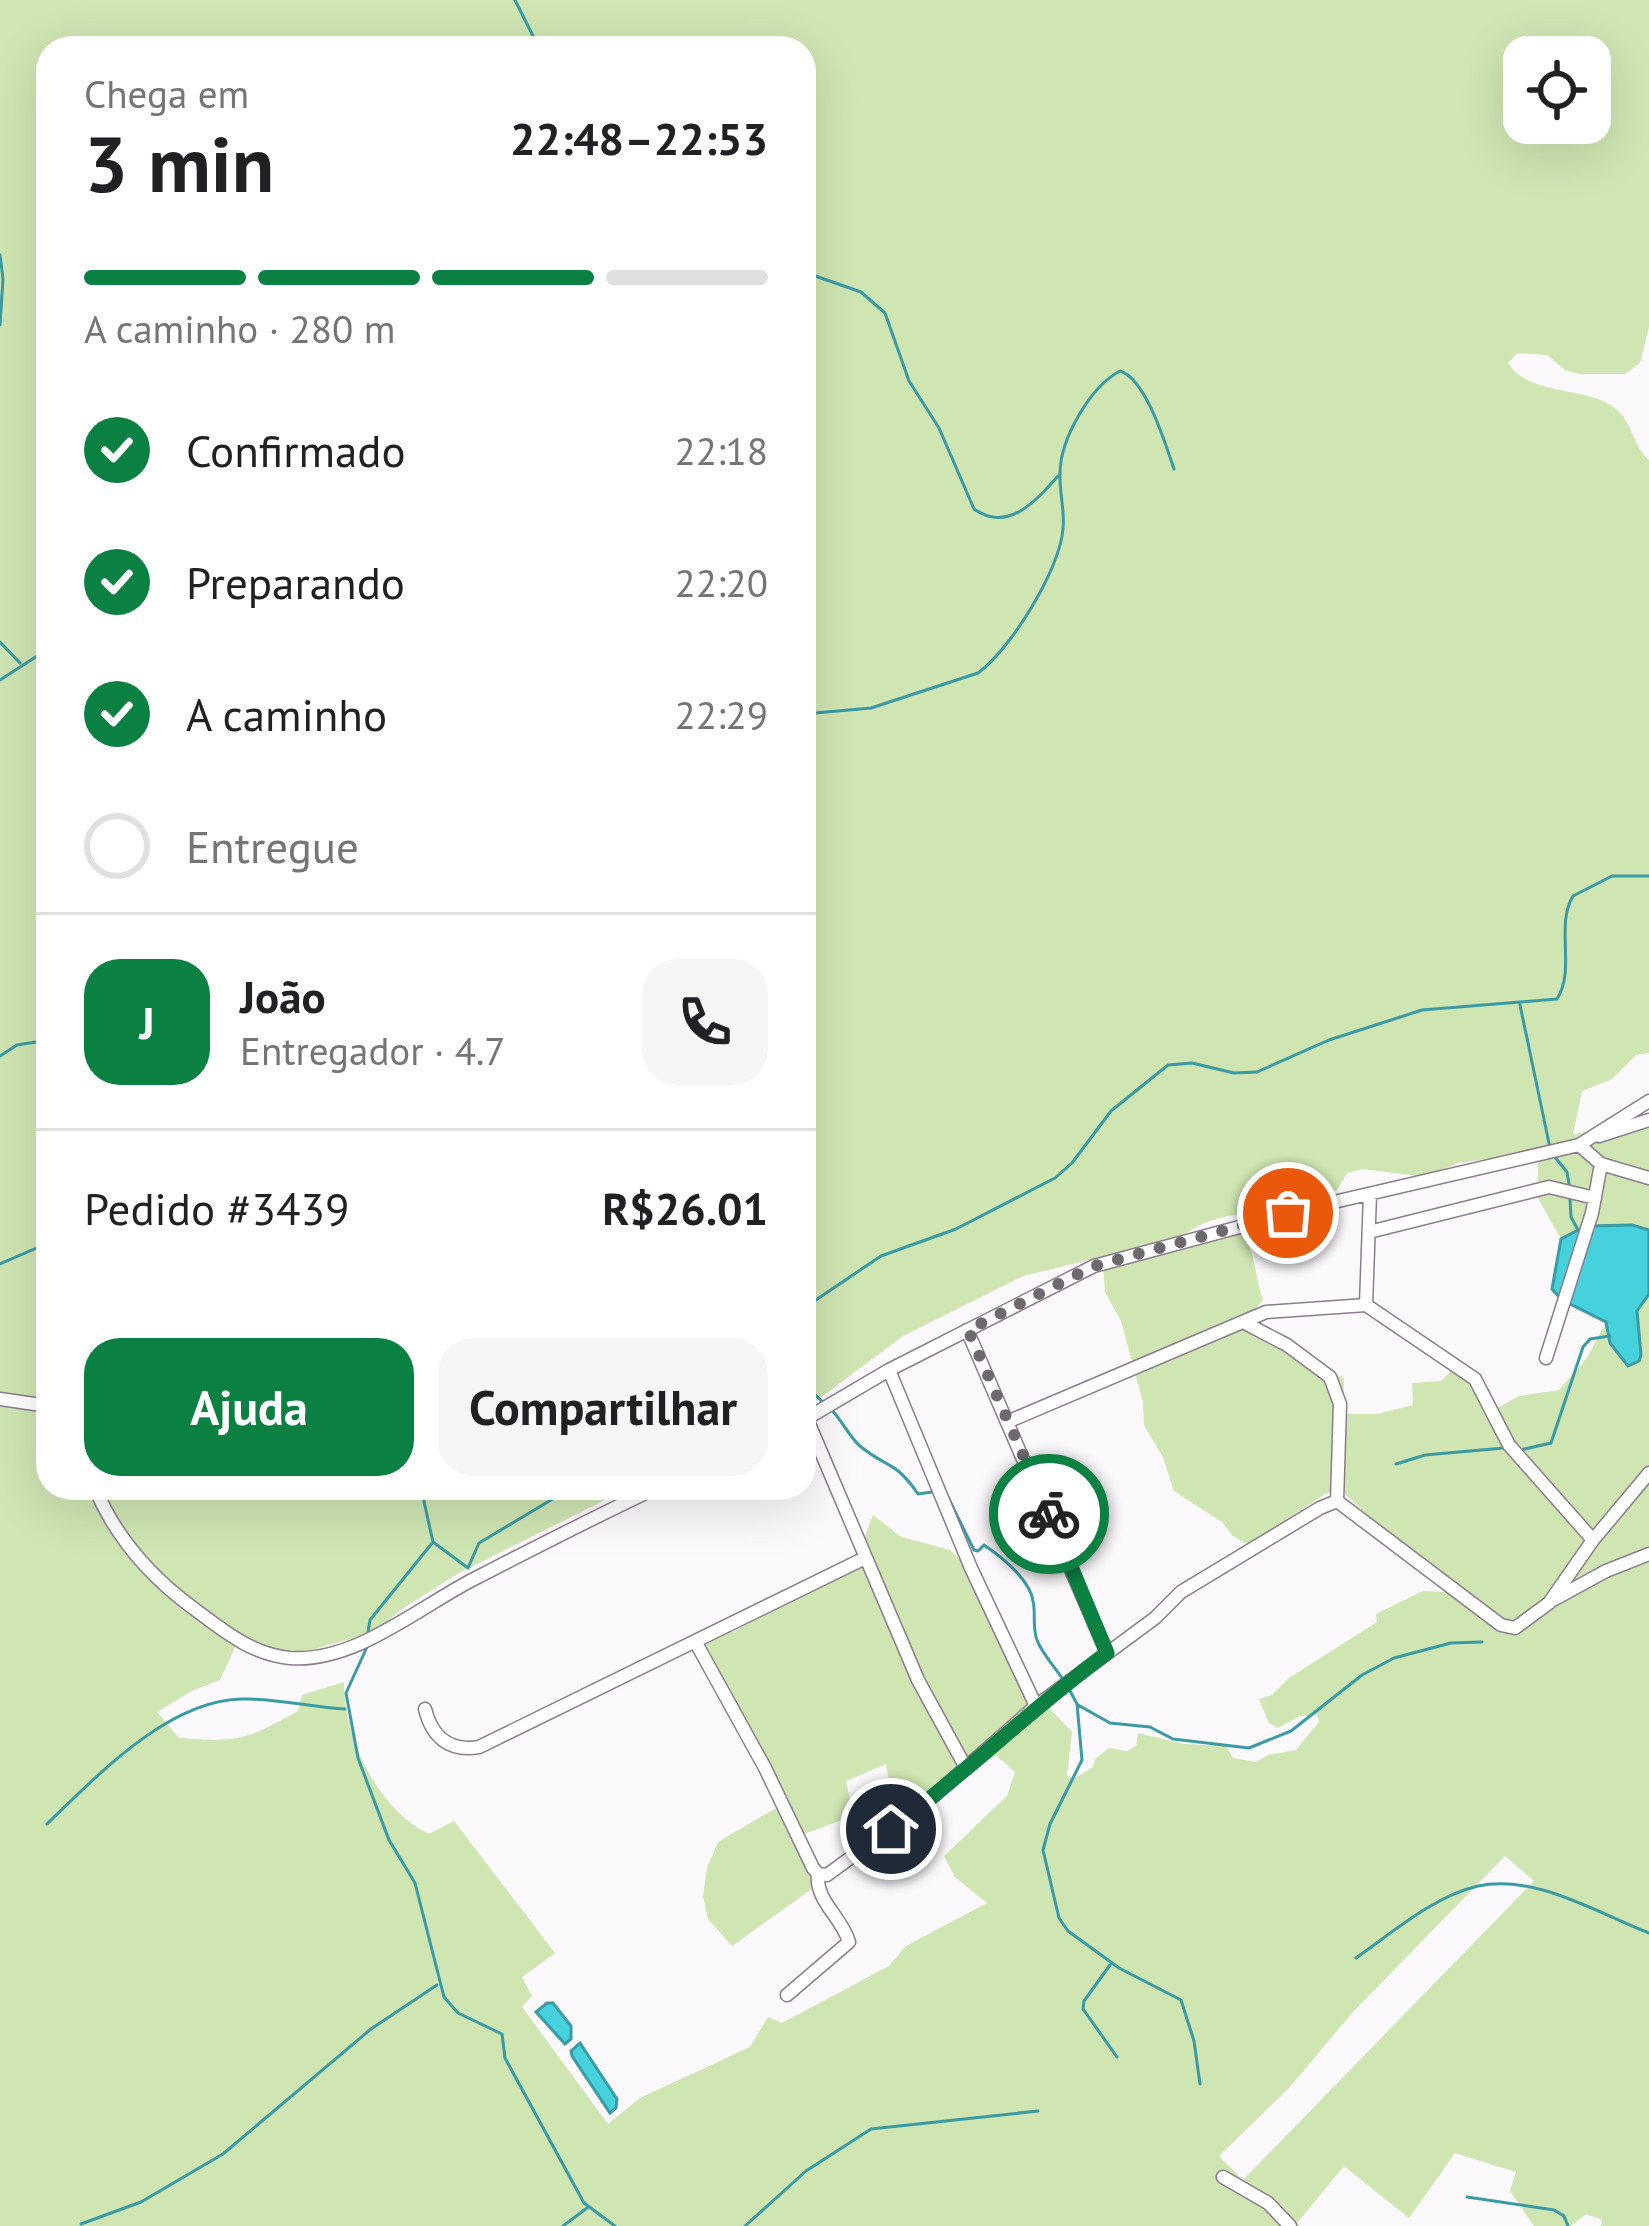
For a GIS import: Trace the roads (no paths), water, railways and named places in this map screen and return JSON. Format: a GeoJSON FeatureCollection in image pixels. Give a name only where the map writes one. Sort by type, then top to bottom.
{"type":"FeatureCollection","features":[{"type":"Feature","properties":{"kind":"street"},"geometry":{"type":"LineString","coordinates":[[1583,1142],[1649,1101]]}},
{"type":"Feature","properties":{"kind":"street"},"geometry":{"type":"LineString","coordinates":[[816,1414],[889,1370],[1094,1266],[1583,1142],[1649,1120]]}},
{"type":"Feature","properties":{"kind":"street"},"geometry":{"type":"LineString","coordinates":[[1583,1142],[1601,1164],[1649,1178]]}},
{"type":"Feature","properties":{"kind":"street"},"geometry":{"type":"LineString","coordinates":[[1546,1358],[1601,1164]]}},
{"type":"Feature","properties":{"kind":"street"},"geometry":{"type":"LineString","coordinates":[[1369,1232],[1549,1187],[1595,1198]]}},
{"type":"Feature","properties":{"kind":"street"},"geometry":{"type":"LineString","coordinates":[[1366,1305],[1370,1194]]}},
{"type":"Feature","properties":{"kind":"street"},"geometry":{"type":"LineString","coordinates":[[1007,1421],[1283,1308],[1366,1305],[1475,1379],[1508,1445],[1593,1540]]}},
{"type":"Feature","properties":{"kind":"street"},"geometry":{"type":"LineString","coordinates":[[1243,1322],[1287,1345],[1330,1377],[1340,1404],[1337,1501]]}},
{"type":"Feature","properties":{"kind":"street"},"geometry":{"type":"LineString","coordinates":[[968,1330],[1107,1653]]}},
{"type":"Feature","properties":{"kind":"street"},"geometry":{"type":"LineString","coordinates":[[889,1370],[970,1568],[1036,1706]]}},
{"type":"Feature","properties":{"kind":"street"},"geometry":{"type":"LineString","coordinates":[[0,1399],[36,1404]]}},
{"type":"Feature","properties":{"kind":"street"},"geometry":{"type":"LineString","coordinates":[[816,1444],[928,1702],[966,1768]]}},
{"type":"Feature","properties":{"kind":"street"},"geometry":{"type":"LineString","coordinates":[[1549,1603],[1649,1473]]}},
{"type":"Feature","properties":{"kind":"street"},"geometry":{"type":"LineString","coordinates":[[100,1500],[135,1555],[182,1600],[241,1644],[287,1658],[315,1657],[375,1634],[632,1500]]}},
{"type":"Feature","properties":{"kind":"street"},"geometry":{"type":"LineString","coordinates":[[1337,1501],[1501,1625],[1514,1628],[1606,1571],[1649,1554]]}},
{"type":"Feature","properties":{"kind":"street"},"geometry":{"type":"LineString","coordinates":[[787,1995],[849,1942],[845,1928],[819,1893],[824,1874],[966,1768],[1036,1706],[1155,1618],[1181,1592],[1304,1516],[1337,1501]]}},
{"type":"Feature","properties":{"kind":"street"},"geometry":{"type":"LineString","coordinates":[[425,1709],[430,1726],[446,1744],[473,1749],[863,1559]]}},
{"type":"Feature","properties":{"kind":"street"},"geometry":{"type":"LineString","coordinates":[[695,1641],[824,1874]]}},
{"type":"Feature","properties":{"kind":"street"},"geometry":{"type":"LineString","coordinates":[[1223,2177],[1268,2203],[1290,2226]]}},
{"type":"Feature","properties":{"kind":"water"},"geometry":{"type":"Polygon","coordinates":[[[1632,1225],[1649,1230],[1649,1294],[1637,1311],[1641,1355],[1628,1366],[1610,1343],[1606,1322],[1566,1302],[1589,1226],[1632,1225]]]}},
{"type":"Feature","properties":{"kind":"water"},"geometry":{"type":"Polygon","coordinates":[[[1586,1226],[1562,1300],[1552,1289],[1561,1239],[1586,1226]]]}},
{"type":"Feature","properties":{"kind":"water"},"geometry":{"type":"Polygon","coordinates":[[[553,2003],[571,2026],[571,2039],[565,2044],[536,2012],[553,2003]]]}},
{"type":"Feature","properties":{"kind":"water"},"geometry":{"type":"Polygon","coordinates":[[[580,2043],[617,2099],[610,2113],[572,2056],[580,2043]]]}},
{"type":"Feature","properties":{"kind":"waterway"},"geometry":{"type":"LineString","coordinates":[[515,0],[533,36]]}},
{"type":"Feature","properties":{"kind":"waterway"},"geometry":{"type":"LineString","coordinates":[[0,255],[0,325]]}},
{"type":"Feature","properties":{"kind":"waterway"},"geometry":{"type":"LineString","coordinates":[[816,276],[861,292],[885,313],[909,381],[939,428],[974,509],[1010,516],[1031,504],[1058,476]]}},
{"type":"Feature","properties":{"kind":"waterway"},"geometry":{"type":"LineString","coordinates":[[816,713],[871,708],[978,673],[991,662],[1032,607],[1060,546],[1060,472],[1072,429],[1088,401],[1120,371],[1146,399],[1174,469]]}},
{"type":"Feature","properties":{"kind":"waterway"},"geometry":{"type":"LineString","coordinates":[[0,642],[20,663]]}},
{"type":"Feature","properties":{"kind":"waterway"},"geometry":{"type":"LineString","coordinates":[[0,680],[36,657]]}},
{"type":"Feature","properties":{"kind":"waterway"},"geometry":{"type":"LineString","coordinates":[[816,1300],[881,1256],[956,1229],[1055,1178],[1111,1111],[1168,1065],[1192,1063],[1234,1073],[1257,1072],[1329,1040],[1422,1010],[1557,999],[1565,974],[1566,921],[1573,896],[1612,876],[1649,876]]}},
{"type":"Feature","properties":{"kind":"waterway"},"geometry":{"type":"LineString","coordinates":[[1520,1005],[1550,1148]]}},
{"type":"Feature","properties":{"kind":"waterway"},"geometry":{"type":"LineString","coordinates":[[0,1056],[17,1045],[36,1042]]}},
{"type":"Feature","properties":{"kind":"waterway"},"geometry":{"type":"LineString","coordinates":[[1554,1156],[1567,1172],[1570,1190]]}},
{"type":"Feature","properties":{"kind":"waterway"},"geometry":{"type":"LineString","coordinates":[[1570,1200],[1578,1230]]}},
{"type":"Feature","properties":{"kind":"waterway"},"geometry":{"type":"LineString","coordinates":[[0,1264],[36,1248]]}},
{"type":"Feature","properties":{"kind":"waterway"},"geometry":{"type":"LineString","coordinates":[[1520,1450],[1551,1443],[1583,1347],[1590,1339],[1610,1336]]}},
{"type":"Feature","properties":{"kind":"waterway"},"geometry":{"type":"LineString","coordinates":[[816,1396],[823,1402]]}},
{"type":"Feature","properties":{"kind":"waterway"},"geometry":{"type":"LineString","coordinates":[[830,1408],[856,1442],[896,1470],[918,1494],[932,1492]]}},
{"type":"Feature","properties":{"kind":"waterway"},"geometry":{"type":"LineString","coordinates":[[1396,1464],[1425,1455],[1504,1448]]}},
{"type":"Feature","properties":{"kind":"waterway"},"geometry":{"type":"LineString","coordinates":[[945,1491],[974,1550],[984,1545],[1027,1585],[1037,1640],[1064,1681]]}},
{"type":"Feature","properties":{"kind":"waterway"},"geometry":{"type":"LineString","coordinates":[[424,1500],[433,1542],[468,1568],[479,1543],[551,1500]]}},
{"type":"Feature","properties":{"kind":"waterway"},"geometry":{"type":"LineString","coordinates":[[368,1632],[370,1620],[433,1542]]}},
{"type":"Feature","properties":{"kind":"waterway"},"geometry":{"type":"LineString","coordinates":[[1078,1705],[1110,1723],[1150,1727],[1173,1739],[1249,1748],[1291,1731],[1362,1675],[1394,1658],[1451,1643],[1482,1642]]}},
{"type":"Feature","properties":{"kind":"waterway"},"geometry":{"type":"LineString","coordinates":[[367,1647],[346,1693],[358,1758],[389,1840],[415,1883],[444,1997],[458,2013],[502,2034],[505,2058],[584,2203],[615,2226]]}},
{"type":"Feature","properties":{"kind":"waterway"},"geometry":{"type":"LineString","coordinates":[[1069,1689],[1077,1704],[1082,1760],[1050,1824],[1043,1850],[1059,1918],[1068,1931],[1119,1968],[1181,2000],[1194,2041],[1200,2084]]}},
{"type":"Feature","properties":{"kind":"waterway"},"geometry":{"type":"LineString","coordinates":[[47,1824],[136,1744],[187,1712],[242,1699],[345,1709]]}},
{"type":"Feature","properties":{"kind":"waterway"},"geometry":{"type":"LineString","coordinates":[[1356,1958],[1445,1898],[1500,1884],[1566,1897],[1649,1933]]}},
{"type":"Feature","properties":{"kind":"waterway"},"geometry":{"type":"LineString","coordinates":[[1110,1965],[1083,2009],[1117,2057]]}},
{"type":"Feature","properties":{"kind":"waterway"},"geometry":{"type":"LineString","coordinates":[[81,2224],[141,2202],[223,2154],[371,2029],[437,1985]]}},
{"type":"Feature","properties":{"kind":"waterway"},"geometry":{"type":"LineString","coordinates":[[745,2226],[806,2171],[871,2129],[1038,2111]]}},
{"type":"Feature","properties":{"kind":"waterway"},"geometry":{"type":"LineString","coordinates":[[1467,2197],[1554,2210],[1568,2226]]}},
{"type":"Feature","properties":{"kind":"waterway"},"geometry":{"type":"LineString","coordinates":[[563,2226],[587,2208]]}}]}
